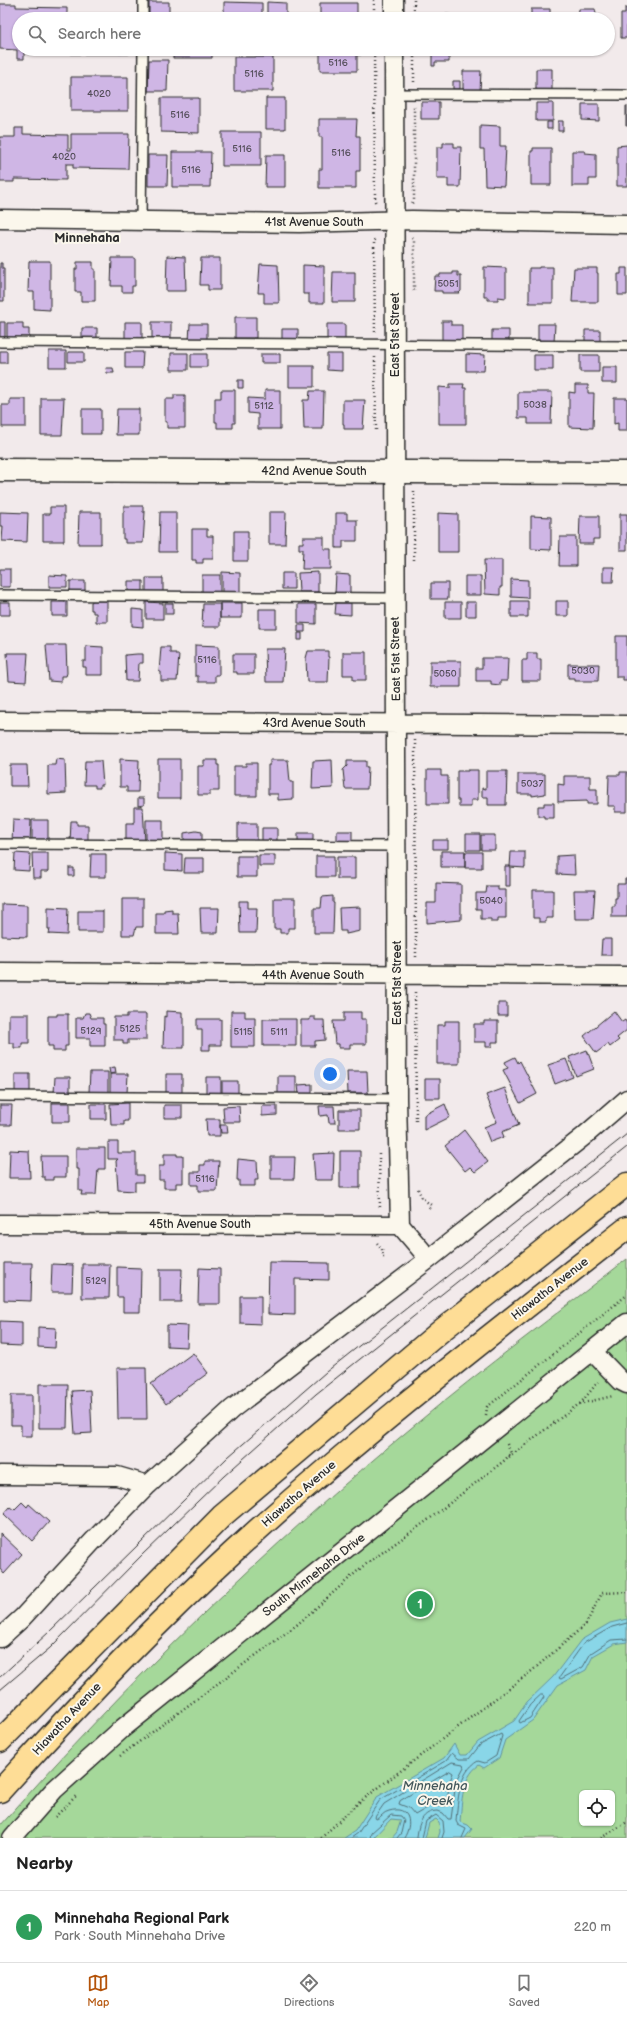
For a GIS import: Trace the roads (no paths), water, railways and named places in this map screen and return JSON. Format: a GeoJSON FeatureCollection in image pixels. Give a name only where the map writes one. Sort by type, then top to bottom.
{"type":"FeatureCollection","features":[{"type":"Feature","properties":{"kind":"highway"},"geometry":{"type":"LineString","coordinates":[[0,1741],[222,1516],[442,1330],[627,1184]]}},
{"type":"Feature","properties":{"kind":"highway","name":"Hiawatha Avenue"},"geometry":{"type":"LineString","coordinates":[[0,1791],[78,1706],[170,1612],[296,1496],[416,1394],[627,1228]]}},
{"type":"Feature","properties":{"kind":"street"},"geometry":{"type":"LineString","coordinates":[[394,0],[394,12]]}},
{"type":"Feature","properties":{"kind":"street","name":"East 51st Street"},"geometry":{"type":"LineString","coordinates":[[394,56],[397,1099],[400,1225]]}},
{"type":"Feature","properties":{"kind":"street","name":"41st Avenue South"},"geometry":{"type":"LineString","coordinates":[[0,219],[299,223],[394,221],[627,224]]}},
{"type":"Feature","properties":{"kind":"street","name":"42nd Avenue South"},"geometry":{"type":"LineString","coordinates":[[0,470],[627,472]]}},
{"type":"Feature","properties":{"kind":"street","name":"43rd Avenue South"},"geometry":{"type":"LineString","coordinates":[[0,721],[627,725]]}},
{"type":"Feature","properties":{"kind":"street","name":"44th Avenue South"},"geometry":{"type":"LineString","coordinates":[[0,972],[627,976]]}},
{"type":"Feature","properties":{"kind":"street"},"geometry":{"type":"LineString","coordinates":[[0,1638],[22,1618],[93,1541],[148,1485],[232,1409],[429,1259],[583,1137],[627,1099]]}},
{"type":"Feature","properties":{"kind":"street","name":"45th Avenue South"},"geometry":{"type":"LineString","coordinates":[[0,1224],[400,1225]]}},
{"type":"Feature","properties":{"kind":"street"},"geometry":{"type":"LineString","coordinates":[[400,1225],[429,1259]]}},
{"type":"Feature","properties":{"kind":"street","name":"South Minnehaha Drive"},"geometry":{"type":"LineString","coordinates":[[12,1838],[54,1790],[123,1728],[627,1324]]}},
{"type":"Feature","properties":{"kind":"street"},"geometry":{"type":"LineString","coordinates":[[592,1351],[621,1381],[624,1389]]}},
{"type":"Feature","properties":{"kind":"street"},"geometry":{"type":"LineString","coordinates":[[0,1475],[117,1476],[148,1485]]}},
{"type":"Feature","properties":{"kind":"lane"},"geometry":{"type":"LineString","coordinates":[[143,0],[143,12]]}},
{"type":"Feature","properties":{"kind":"lane"},"geometry":{"type":"LineString","coordinates":[[141,220],[143,56]]}},
{"type":"Feature","properties":{"kind":"lane"},"geometry":{"type":"LineString","coordinates":[[394,94],[627,95]]}},
{"type":"Feature","properties":{"kind":"lane"},"geometry":{"type":"LineString","coordinates":[[0,342],[627,346]]}},
{"type":"Feature","properties":{"kind":"lane"},"geometry":{"type":"LineString","coordinates":[[0,595],[396,598]]}},
{"type":"Feature","properties":{"kind":"lane"},"geometry":{"type":"LineString","coordinates":[[0,844],[397,846]]}},
{"type":"Feature","properties":{"kind":"lane"},"geometry":{"type":"LineString","coordinates":[[0,1096],[397,1099]]}},
{"type":"Feature","properties":{"kind":"water","name":"Minnehaha Creek"},"geometry":{"type":"Polygon","coordinates":[[[627,1619],[627,1642],[614,1644],[593,1656],[586,1670],[558,1685],[533,1720],[505,1740],[499,1758],[484,1768],[479,1765],[473,1770],[466,1783],[462,1799],[460,1822],[468,1825],[472,1829],[465,1838],[438,1838],[440,1832],[439,1822],[436,1819],[429,1823],[425,1838],[392,1838],[397,1832],[401,1820],[391,1819],[373,1838],[344,1838],[355,1831],[377,1797],[444,1758],[454,1744],[460,1755],[467,1755],[478,1742],[514,1721],[527,1702],[553,1677],[581,1640],[610,1623],[627,1619]]]}},
{"type":"Feature","properties":{"kind":"tram line"},"geometry":{"type":"LineString","coordinates":[[0,1677],[49,1632],[228,1457],[326,1372],[627,1134]]}},
{"type":"Feature","properties":{"kind":"tram line"},"geometry":{"type":"LineString","coordinates":[[0,1690],[50,1648],[143,1554],[224,1476],[316,1394],[627,1147]]}},
{"type":"Feature","properties":{"kind":"place","name":"Minnehaha Regional Park"},"geometry":{"type":"Point","coordinates":[420,1604]}},
{"type":"Feature","properties":{"kind":"district","name":"Minnehaha"},"geometry":{"type":"Point","coordinates":[87,238]}}]}
